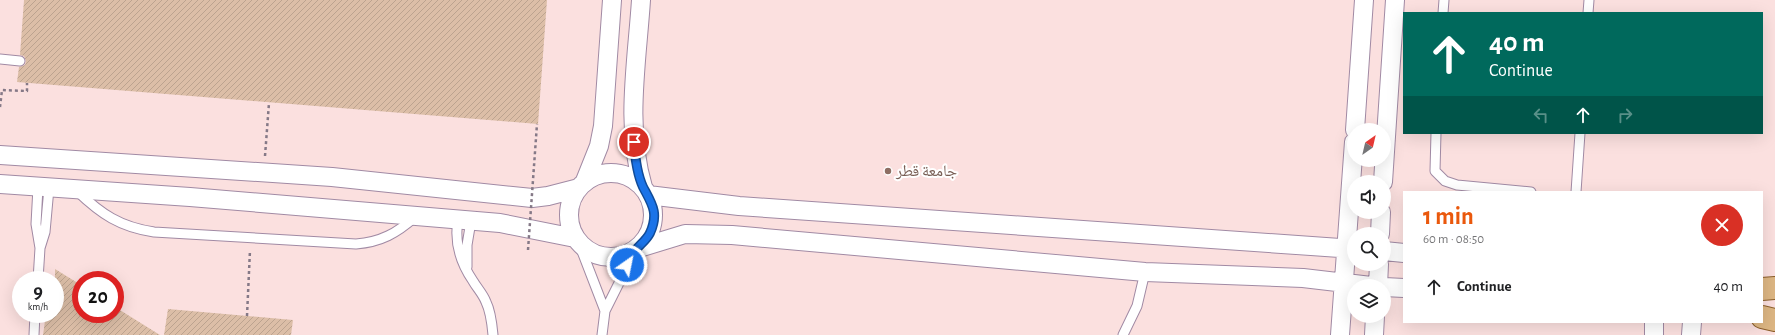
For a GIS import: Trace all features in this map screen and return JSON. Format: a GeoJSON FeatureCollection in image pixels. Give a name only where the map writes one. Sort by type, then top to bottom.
{"type":"FeatureCollection","features":[{"type":"Feature","properties":{"kind":"main road"},"geometry":{"type":"LineString","coordinates":[[1763,289],[1775,288]]}},
{"type":"Feature","properties":{"kind":"main road"},"geometry":{"type":"LineString","coordinates":[[1763,318],[1775,320]]}},
{"type":"Feature","properties":{"kind":"street"},"geometry":{"type":"LineString","coordinates":[[612,0],[603,126],[599,146],[582,184],[573,195],[569,212],[569,221],[577,240],[592,253],[609,258],[627,255],[637,249],[685,234],[732,235],[1145,272],[1303,278],[1347,283]]}},
{"type":"Feature","properties":{"kind":"street"},"geometry":{"type":"LineString","coordinates":[[637,249],[649,234],[653,223],[654,210],[637,163],[633,133],[641,0]]}},
{"type":"Feature","properties":{"kind":"street"},"geometry":{"type":"LineString","coordinates":[[1355,123],[1364,0]]}},
{"type":"Feature","properties":{"kind":"street"},"geometry":{"type":"LineString","coordinates":[[1383,175],[1395,0]]}},
{"type":"Feature","properties":{"kind":"street"},"geometry":{"type":"LineString","coordinates":[[0,155],[332,177],[526,197],[548,196],[582,184],[602,174],[615,173],[628,176],[646,191],[739,206],[1347,249]]}},
{"type":"Feature","properties":{"kind":"street"},"geometry":{"type":"LineString","coordinates":[[1351,227],[1353,167]]}},
{"type":"Feature","properties":{"kind":"street"},"geometry":{"type":"LineString","coordinates":[[0,184],[416,216],[520,226],[577,240]]}},
{"type":"Feature","properties":{"kind":"street"},"geometry":{"type":"LineString","coordinates":[[1391,252],[1403,253]]}},
{"type":"Feature","properties":{"kind":"street"},"geometry":{"type":"LineString","coordinates":[[1340,335],[1344,283],[1347,266]]}},
{"type":"Feature","properties":{"kind":"street"},"geometry":{"type":"LineString","coordinates":[[1391,287],[1403,288]]}},
{"type":"Feature","properties":{"kind":"street"},"geometry":{"type":"LineString","coordinates":[[1374,335],[1375,323]]}},
{"type":"Feature","properties":{"kind":"street"},"geometry":{"type":"LineString","coordinates":[[1654,323],[1654,335]]}},
{"type":"Feature","properties":{"kind":"street"},"geometry":{"type":"LineString","coordinates":[[1691,335],[1692,323]]}},
{"type":"Feature","properties":{"kind":"lane"},"geometry":{"type":"LineString","coordinates":[[1444,0],[1444,12]]}},
{"type":"Feature","properties":{"kind":"lane"},"geometry":{"type":"LineString","coordinates":[[1588,12],[1589,0]]}},
{"type":"Feature","properties":{"kind":"lane"},"geometry":{"type":"LineString","coordinates":[[1,59],[20,61]]}},
{"type":"Feature","properties":{"kind":"lane"},"geometry":{"type":"LineString","coordinates":[[1436,134],[1435,171],[1445,181],[1465,187],[1518,191]]}},
{"type":"Feature","properties":{"kind":"lane"},"geometry":{"type":"LineString","coordinates":[[1576,191],[1580,134]]}},
{"type":"Feature","properties":{"kind":"lane"},"geometry":{"type":"LineString","coordinates":[[39,271],[40,248],[36,224],[43,187]]}},
{"type":"Feature","properties":{"kind":"lane"},"geometry":{"type":"LineString","coordinates":[[76,190],[96,209],[111,219],[132,228],[154,232],[356,244],[380,240],[391,236],[416,216]]}},
{"type":"Feature","properties":{"kind":"lane"},"geometry":{"type":"LineString","coordinates":[[465,221],[457,228],[457,246],[467,270],[486,302],[490,313],[493,335]]}},
{"type":"Feature","properties":{"kind":"lane"},"geometry":{"type":"LineString","coordinates":[[465,221],[467,270]]}},
{"type":"Feature","properties":{"kind":"lane"},"geometry":{"type":"LineString","coordinates":[[577,240],[605,311]]}},
{"type":"Feature","properties":{"kind":"lane"},"geometry":{"type":"LineString","coordinates":[[602,335],[605,311],[619,280],[637,249]]}},
{"type":"Feature","properties":{"kind":"lane"},"geometry":{"type":"LineString","coordinates":[[1124,335],[1137,306],[1145,272]]}},
{"type":"Feature","properties":{"kind":"lane"},"geometry":{"type":"LineString","coordinates":[[34,335],[35,323]]}},
{"type":"Feature","properties":{"kind":"path"},"geometry":{"type":"LineString","coordinates":[[0,107],[2,90],[27,91],[27,83]]}},
{"type":"Feature","properties":{"kind":"path"},"geometry":{"type":"LineString","coordinates":[[267,122],[269,103]]}},
{"type":"Feature","properties":{"kind":"path"},"geometry":{"type":"LineString","coordinates":[[528,250],[537,124]]}},
{"type":"Feature","properties":{"kind":"shaded area","name":"جامعة قطر"},"geometry":{"type":"Polygon","coordinates":[[[0,0],[1775,0],[1775,335],[0,335],[0,0]]]}},
{"type":"Feature","properties":{"kind":"building"},"geometry":{"type":"Polygon","coordinates":[[[24,0],[547,0],[538,124],[17,82],[19,67],[25,65],[26,61],[24,56],[20,55],[24,0]]]}},
{"type":"Feature","properties":{"kind":"building"},"geometry":{"type":"Polygon","coordinates":[[[64,275],[72,279],[72,323],[124,323],[124,313],[160,335],[43,335],[45,323],[64,323],[64,275]]]}},
{"type":"Feature","properties":{"kind":"building"},"geometry":{"type":"Polygon","coordinates":[[[168,309],[293,320],[291,335],[164,335],[168,309]]]}},
{"type":"Feature","properties":{"kind":"place","name":"جامعة قطر"},"geometry":{"type":"Point","coordinates":[888,171]}},
{"type":"Feature","properties":{"kind":"route"},"geometry":{"type":"LineString","coordinates":[[627,265],[635,251],[645,242],[654,219],[652,202],[643,187],[638,170],[634,151],[634,142]]}}]}
